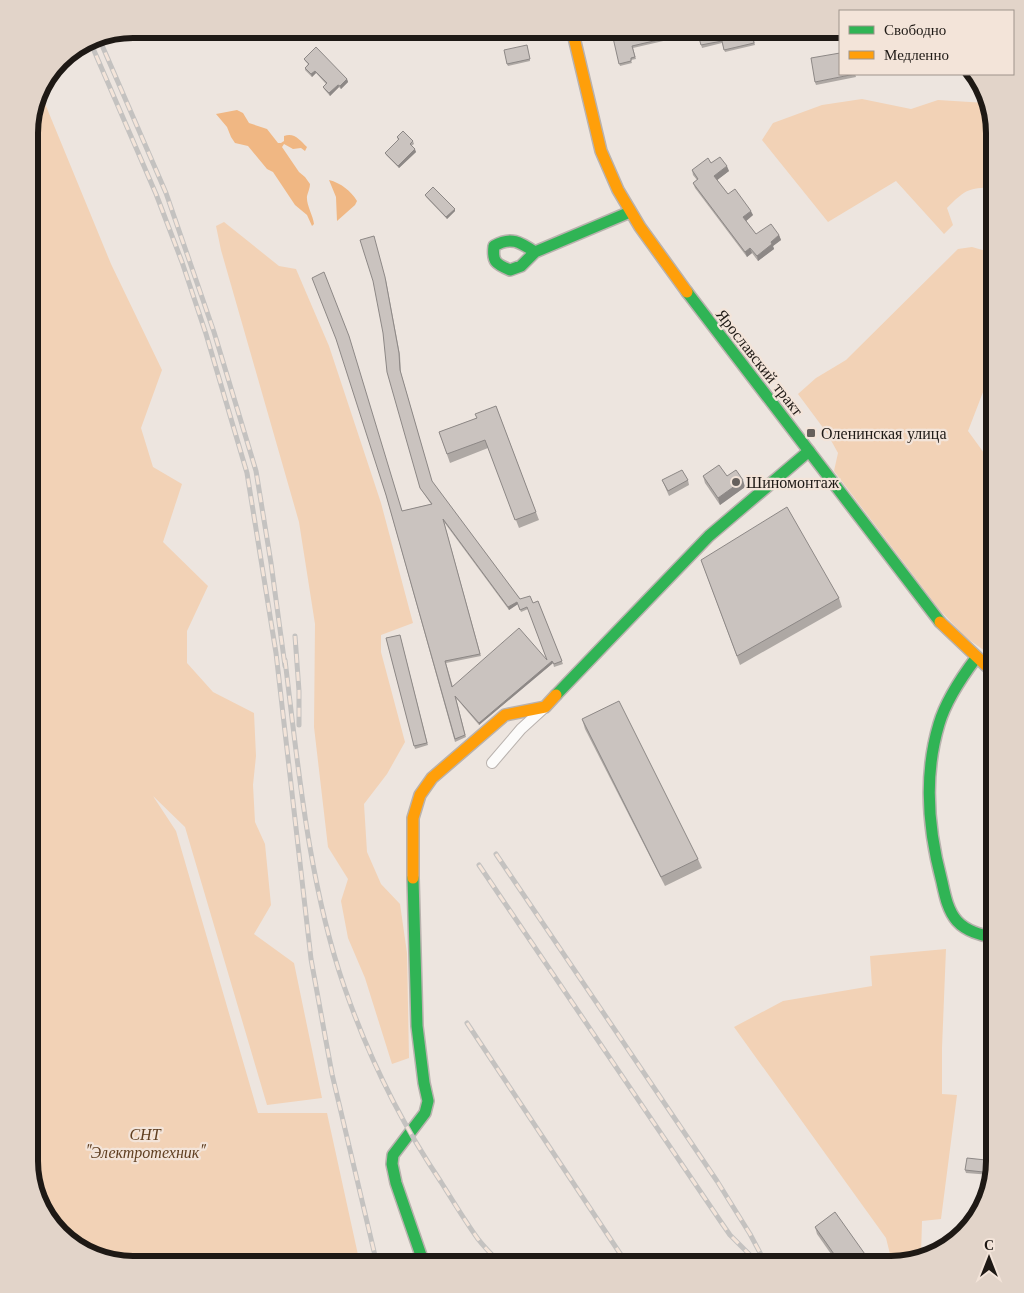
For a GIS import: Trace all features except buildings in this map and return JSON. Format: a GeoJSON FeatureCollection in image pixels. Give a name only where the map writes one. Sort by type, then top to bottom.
{"type":"FeatureCollection","features":[{"type":"Feature","properties":{"kind":"street","name":"Ярославский тракт"},"geometry":{"type":"LineString","coordinates":[[574,38],[601,151],[610,174],[630,212],[670,271],[933,615],[986,666]]}},
{"type":"Feature","properties":{"kind":"street"},"geometry":{"type":"LineString","coordinates":[[535,252],[630,212]]}},
{"type":"Feature","properties":{"kind":"street"},"geometry":{"type":"LineString","coordinates":[[492,763],[521,729],[545,707],[709,536],[808,451]]}},
{"type":"Feature","properties":{"kind":"street"},"geometry":{"type":"LineString","coordinates":[[976,658],[948,700],[938,724],[930,768],[929,789],[934,849],[953,915],[960,924],[968,929],[986,935]]}},
{"type":"Feature","properties":{"kind":"street"},"geometry":{"type":"LineString","coordinates":[[421,1256],[396,1183],[392,1164],[393,1155],[425,1113],[428,1101],[417,1026],[413,818],[420,795],[432,778],[504,715],[545,707]]}},
{"type":"Feature","properties":{"kind":"green space"},"geometry":{"type":"Polygon","coordinates":[[[862,99],[911,109],[938,100],[981,103],[986,120],[986,188],[973,189],[963,193],[947,208],[953,225],[944,234],[896,181],[828,222],[762,140],[773,123],[822,105],[862,99]]]}},
{"type":"Feature","properties":{"kind":"green space","name":"СНТ \"Электротехник\""},"geometry":{"type":"Polygon","coordinates":[[[44,100],[111,264],[162,370],[141,428],[153,467],[182,484],[163,542],[208,586],[187,631],[187,663],[213,692],[254,713],[256,756],[253,785],[255,822],[265,844],[271,905],[254,934],[294,963],[322,1098],[267,1105],[185,827],[153,796],[176,831],[258,1113],[327,1113],[358,1256],[132,1256],[114,1254],[90,1246],[80,1240],[61,1223],[47,1203],[39,1179],[38,126],[39,114],[44,100]]]}},
{"type":"Feature","properties":{"kind":"green space"},"geometry":{"type":"Polygon","coordinates":[[[224,222],[279,266],[296,269],[329,346],[381,503],[413,623],[381,635],[381,652],[405,742],[387,774],[364,804],[367,852],[381,884],[400,904],[407,953],[409,1058],[392,1064],[365,978],[348,938],[341,901],[348,879],[328,847],[314,727],[315,624],[299,522],[221,250],[216,226],[224,222]]]}},
{"type":"Feature","properties":{"kind":"green space"},"geometry":{"type":"Polygon","coordinates":[[[972,247],[986,251],[986,384],[968,431],[986,456],[986,652],[965,637],[939,609],[834,471],[838,453],[827,433],[798,394],[816,378],[846,360],[958,249],[972,247]]]}},
{"type":"Feature","properties":{"kind":"green space"},"geometry":{"type":"Polygon","coordinates":[[[946,949],[942,1094],[957,1095],[941,1219],[922,1221],[921,1250],[904,1255],[890,1256],[886,1238],[734,1027],[783,1001],[872,986],[870,956],[946,949]]]}},
{"type":"Feature","properties":{"kind":"shaded area"},"geometry":{"type":"Polygon","coordinates":[[[237,110],[243,113],[249,123],[267,129],[278,143],[284,141],[284,136],[291,135],[297,137],[307,147],[305,151],[301,148],[293,149],[284,144],[282,147],[299,172],[310,184],[307,199],[314,224],[312,226],[307,215],[295,205],[273,172],[267,169],[248,146],[235,143],[227,127],[216,114],[237,110]]]}},
{"type":"Feature","properties":{"kind":"shaded area"},"geometry":{"type":"Polygon","coordinates":[[[329,180],[345,188],[357,201],[337,221],[336,197],[329,180]]]}},
{"type":"Feature","properties":{"kind":"railway"},"geometry":{"type":"LineString","coordinates":[[101,43],[166,193],[214,332],[256,471],[285,666]]}},
{"type":"Feature","properties":{"kind":"railway"},"geometry":{"type":"LineString","coordinates":[[92,47],[156,194],[182,262],[206,334],[247,473],[276,653],[311,959],[332,1074],[375,1256]]}},
{"type":"Feature","properties":{"kind":"railway"},"geometry":{"type":"LineString","coordinates":[[295,636],[299,691],[299,725]]}},
{"type":"Feature","properties":{"kind":"railway"},"geometry":{"type":"LineString","coordinates":[[285,660],[300,783],[313,866],[332,947],[353,1012],[374,1063],[412,1135],[473,1232],[493,1256]]}},
{"type":"Feature","properties":{"kind":"railway"},"geometry":{"type":"LineString","coordinates":[[496,854],[717,1181],[762,1256]]}},
{"type":"Feature","properties":{"kind":"railway"},"geometry":{"type":"LineString","coordinates":[[479,865],[730,1235],[751,1256]]}},
{"type":"Feature","properties":{"kind":"railway"},"geometry":{"type":"LineString","coordinates":[[467,1023],[622,1256]]}},
{"type":"Feature","properties":{"kind":"traffic: fast"},"geometry":{"type":"LineString","coordinates":[[535,252],[520,243],[505,241],[494,246],[494,259],[498,264],[510,270],[521,266],[535,252],[630,212]]}},
{"type":"Feature","properties":{"kind":"traffic: fast"},"geometry":{"type":"LineString","coordinates":[[687,292],[940,622]]}},
{"type":"Feature","properties":{"kind":"traffic: fast"},"geometry":{"type":"LineString","coordinates":[[556,695],[709,536],[809,451]]}},
{"type":"Feature","properties":{"kind":"traffic: fast"},"geometry":{"type":"LineString","coordinates":[[976,658],[954,690],[939,724],[931,764],[929,803],[933,843],[951,913],[965,928],[986,935]]}},
{"type":"Feature","properties":{"kind":"traffic: fast"},"geometry":{"type":"LineString","coordinates":[[413,878],[417,1026],[428,1101],[425,1113],[393,1155],[392,1164],[396,1183],[421,1256]]}},
{"type":"Feature","properties":{"kind":"traffic: slow"},"geometry":{"type":"LineString","coordinates":[[574,38],[601,151],[618,190],[640,227],[687,292]]}},
{"type":"Feature","properties":{"kind":"traffic: slow"},"geometry":{"type":"LineString","coordinates":[[940,622],[986,665]]}},
{"type":"Feature","properties":{"kind":"traffic: slow"},"geometry":{"type":"LineString","coordinates":[[413,878],[413,818],[420,795],[432,778],[505,715],[545,707],[556,695]]}},
{"type":"Feature","properties":{"kind":"place","name":"Оленинская улица"},"geometry":{"type":"Point","coordinates":[811,433]}},
{"type":"Feature","properties":{"kind":"place","name":"Шиномонтаж"},"geometry":{"type":"Point","coordinates":[736,482]}}]}
